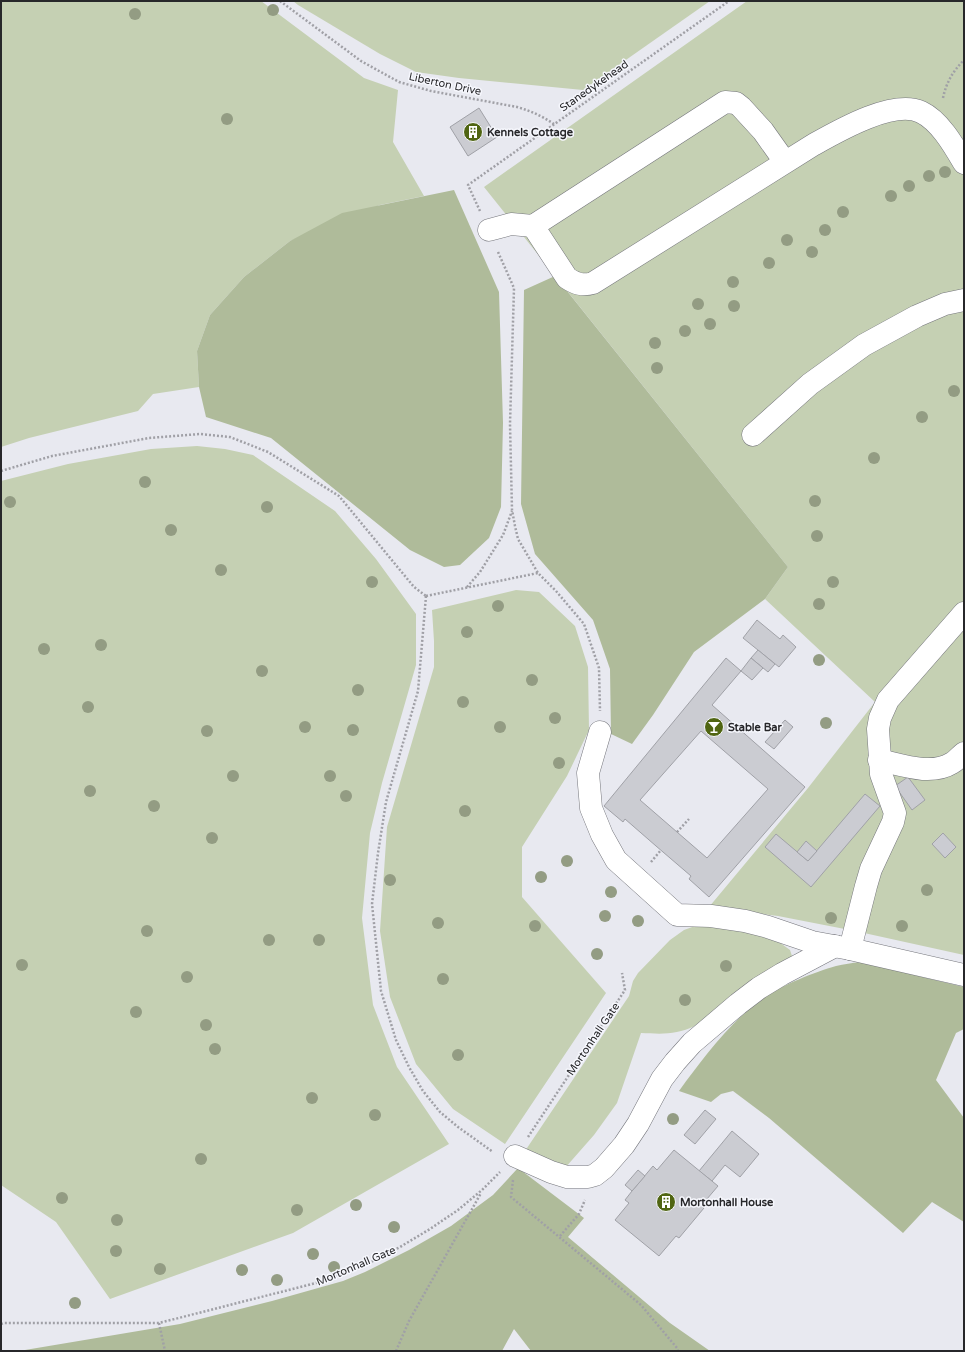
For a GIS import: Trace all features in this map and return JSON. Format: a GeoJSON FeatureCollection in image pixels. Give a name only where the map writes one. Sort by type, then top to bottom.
{"type":"FeatureCollection","features":[{"type":"Feature","properties":{"kind":"lane"},"geometry":{"type":"LineString","coordinates":[[488,230],[511,224],[533,226],[724,102],[736,103],[741,107],[763,132],[785,162]]}},
{"type":"Feature","properties":{"kind":"lane"},"geometry":{"type":"LineString","coordinates":[[533,226],[567,278],[574,282],[587,285],[593,283],[785,162],[829,136],[863,119],[893,110],[907,109],[921,112],[945,133],[964,163]]}},
{"type":"Feature","properties":{"kind":"lane"},"geometry":{"type":"LineString","coordinates":[[753,435],[810,384],[864,345],[917,316],[941,305],[964,300]]}},
{"type":"Feature","properties":{"kind":"lane"},"geometry":{"type":"LineString","coordinates":[[512,1159],[558,1175],[577,1178],[588,1178],[595,1175],[604,1168],[624,1145],[638,1124],[662,1079],[692,1044],[759,988],[782,974],[843,948],[871,869],[893,822],[895,813],[883,781],[879,760],[878,729],[883,708],[888,700],[964,613]]}},
{"type":"Feature","properties":{"kind":"lane"},"geometry":{"type":"LineString","coordinates":[[600,732],[588,773],[591,808],[602,835],[616,860],[677,916],[711,916],[745,921],[812,942],[964,974]]}},
{"type":"Feature","properties":{"kind":"lane"},"geometry":{"type":"LineString","coordinates":[[879,760],[931,770],[942,768],[952,763],[964,753]]}},
{"type":"Feature","properties":{"kind":"path","name":"Liberton Drive"},"geometry":{"type":"LineString","coordinates":[[280,1],[361,62],[399,82],[431,91],[517,107],[536,113],[554,124]]}},
{"type":"Feature","properties":{"kind":"path","name":"Stanedykehead"},"geometry":{"type":"LineString","coordinates":[[488,230],[468,185],[730,1]]}},
{"type":"Feature","properties":{"kind":"path"},"geometry":{"type":"LineString","coordinates":[[945,133],[942,116],[942,102],[945,90],[953,73],[964,60]]}},
{"type":"Feature","properties":{"kind":"path"},"geometry":{"type":"LineString","coordinates":[[488,230],[514,288],[510,424],[512,510],[518,539],[538,574],[556,591],[584,624],[599,668],[600,732]]}},
{"type":"Feature","properties":{"kind":"path"},"geometry":{"type":"LineString","coordinates":[[1,471],[52,456],[149,438],[200,434],[230,437],[268,452],[339,496],[414,587],[426,596],[538,574]]}},
{"type":"Feature","properties":{"kind":"path"},"geometry":{"type":"LineString","coordinates":[[467,587],[480,572],[503,535],[512,510]]}},
{"type":"Feature","properties":{"kind":"path"},"geometry":{"type":"LineString","coordinates":[[426,596],[418,691],[386,802],[372,904],[381,991],[396,1040],[409,1067],[423,1090],[440,1112],[458,1127],[512,1159],[511,1197],[560,1236],[641,1305],[678,1351]]}},
{"type":"Feature","properties":{"kind":"path"},"geometry":{"type":"LineString","coordinates":[[677,832],[689,819]]}},
{"type":"Feature","properties":{"kind":"path","name":"Mortonhall Gate"},"geometry":{"type":"LineString","coordinates":[[1,1324],[159,1323],[316,1283],[371,1262],[400,1247],[458,1210],[482,1190],[512,1159],[625,990],[622,973]]}},
{"type":"Feature","properties":{"kind":"path"},"geometry":{"type":"LineString","coordinates":[[560,1236],[579,1214],[582,1208],[586,1199],[588,1178]]}},
{"type":"Feature","properties":{"kind":"path"},"geometry":{"type":"LineString","coordinates":[[396,1351],[409,1321],[482,1190]]}},
{"type":"Feature","properties":{"kind":"path"},"geometry":{"type":"LineString","coordinates":[[159,1323],[165,1351]]}},
{"type":"Feature","properties":{"kind":"green space"},"geometry":{"type":"Polygon","coordinates":[[[1,1],[261,1],[364,78],[398,90],[393,142],[424,196],[380,205],[290,241],[244,277],[210,315],[197,351],[199,387],[153,394],[138,411],[29,438],[1,447],[1,1]]]}},
{"type":"Feature","properties":{"kind":"green space"},"geometry":{"type":"Polygon","coordinates":[[[293,1],[710,1],[583,90],[459,78],[416,72],[380,54],[293,1]]]}},
{"type":"Feature","properties":{"kind":"green space"},"geometry":{"type":"Polygon","coordinates":[[[747,1],[964,1],[964,955],[778,916],[709,907],[808,788],[875,702],[765,599],[788,567],[484,187],[747,1]]]}},
{"type":"Feature","properties":{"kind":"green space"},"geometry":{"type":"Polygon","coordinates":[[[454,190],[499,292],[503,423],[501,507],[489,538],[460,565],[444,567],[410,550],[271,438],[206,417],[199,387],[197,351],[210,315],[244,277],[290,241],[342,213],[454,190]]]}},
{"type":"Feature","properties":{"kind":"green space"},"geometry":{"type":"Polygon","coordinates":[[[555,276],[788,567],[765,599],[694,652],[653,715],[632,744],[611,734],[610,669],[593,620],[535,554],[521,504],[524,290],[555,276]]]}},
{"type":"Feature","properties":{"kind":"green space"},"geometry":{"type":"Polygon","coordinates":[[[197,446],[225,449],[253,455],[335,511],[376,559],[416,614],[416,665],[382,783],[370,833],[362,918],[373,1005],[397,1067],[449,1144],[293,1233],[110,1299],[56,1222],[1,1185],[1,481],[68,464],[151,449],[197,446]]]}},
{"type":"Feature","properties":{"kind":"green space"},"geometry":{"type":"Polygon","coordinates":[[[516,590],[539,592],[575,626],[588,667],[589,730],[567,776],[522,847],[522,897],[606,993],[505,1144],[453,1109],[416,1064],[390,997],[380,931],[387,827],[434,667],[432,610],[516,590]]]}},
{"type":"Feature","properties":{"kind":"green space"},"geometry":{"type":"Polygon","coordinates":[[[695,926],[737,928],[779,942],[790,950],[792,956],[695,1026],[682,1031],[662,1034],[641,1033],[617,1103],[594,1135],[565,1168],[525,1151],[629,996],[633,981],[638,973],[670,940],[684,930],[695,926]]]}},
{"type":"Feature","properties":{"kind":"green space"},"geometry":{"type":"Polygon","coordinates":[[[860,962],[964,987],[964,1029],[956,1033],[936,1080],[964,1118],[964,1222],[932,1202],[903,1233],[769,1118],[733,1091],[721,1094],[711,1102],[679,1091],[707,1053],[728,1029],[763,998],[799,979],[839,965],[860,962]]]}},
{"type":"Feature","properties":{"kind":"green space"},"geometry":{"type":"Polygon","coordinates":[[[518,1168],[584,1218],[568,1237],[670,1323],[710,1351],[531,1351],[514,1329],[502,1351],[19,1351],[180,1324],[272,1301],[343,1281],[365,1272],[409,1250],[451,1226],[493,1195],[518,1168]]]}},
{"type":"Feature","properties":{"kind":"building","name":"Kennels Cottage"},"geometry":{"type":"Polygon","coordinates":[[[479,108],[497,137],[468,156],[450,127],[479,108]]]}},
{"type":"Feature","properties":{"kind":"building"},"geometry":{"type":"Polygon","coordinates":[[[757,620],[780,639],[783,635],[796,647],[779,667],[743,638],[757,620]]]}},
{"type":"Feature","properties":{"kind":"building"},"geometry":{"type":"Polygon","coordinates":[[[758,650],[775,664],[768,672],[751,658],[758,650]]]}},
{"type":"Feature","properties":{"kind":"building"},"geometry":{"type":"Polygon","coordinates":[[[726,658],[741,671],[712,705],[805,787],[709,897],[689,879],[691,876],[625,819],[623,822],[604,806],[726,658]],[[701,731],[640,800],[707,858],[768,789],[701,731]]]}},
{"type":"Feature","properties":{"kind":"building"},"geometry":{"type":"Polygon","coordinates":[[[751,658],[763,668],[752,680],[741,671],[751,658]]]}},
{"type":"Feature","properties":{"kind":"building"},"geometry":{"type":"Polygon","coordinates":[[[785,720],[793,727],[774,749],[765,742],[785,720]]]}},
{"type":"Feature","properties":{"kind":"building"},"geometry":{"type":"Polygon","coordinates":[[[908,777],[925,800],[912,810],[895,786],[908,777]]]}},
{"type":"Feature","properties":{"kind":"building"},"geometry":{"type":"Polygon","coordinates":[[[865,794],[880,806],[811,887],[765,847],[776,834],[808,861],[865,794]]]}},
{"type":"Feature","properties":{"kind":"building"},"geometry":{"type":"Polygon","coordinates":[[[943,833],[956,847],[945,858],[932,844],[943,833]]]}},
{"type":"Feature","properties":{"kind":"building"},"geometry":{"type":"Polygon","coordinates":[[[806,841],[817,851],[808,861],[797,852],[806,841]]]}},
{"type":"Feature","properties":{"kind":"building"},"geometry":{"type":"Polygon","coordinates":[[[705,1110],[716,1119],[695,1144],[684,1135],[705,1110]]]}},
{"type":"Feature","properties":{"kind":"building"},"geometry":{"type":"Polygon","coordinates":[[[732,1131],[759,1154],[740,1177],[725,1165],[712,1181],[699,1171],[732,1131]]]}},
{"type":"Feature","properties":{"kind":"building","name":"Mortonhall House"},"geometry":{"type":"Polygon","coordinates":[[[674,1150],[718,1186],[701,1206],[704,1208],[679,1238],[676,1236],[659,1256],[615,1220],[629,1203],[625,1200],[653,1166],[657,1170],[674,1150]]]}},
{"type":"Feature","properties":{"kind":"building"},"geometry":{"type":"Polygon","coordinates":[[[638,1170],[645,1176],[632,1191],[625,1185],[638,1170]]]}},
{"type":"Feature","properties":{"kind":"place","name":"Kennels Cottage"},"geometry":{"type":"Point","coordinates":[473,132]}},
{"type":"Feature","properties":{"kind":"place","name":"Stable Bar"},"geometry":{"type":"Point","coordinates":[714,727]}},
{"type":"Feature","properties":{"kind":"place","name":"Mortonhall House"},"geometry":{"type":"Point","coordinates":[666,1202]}}]}
